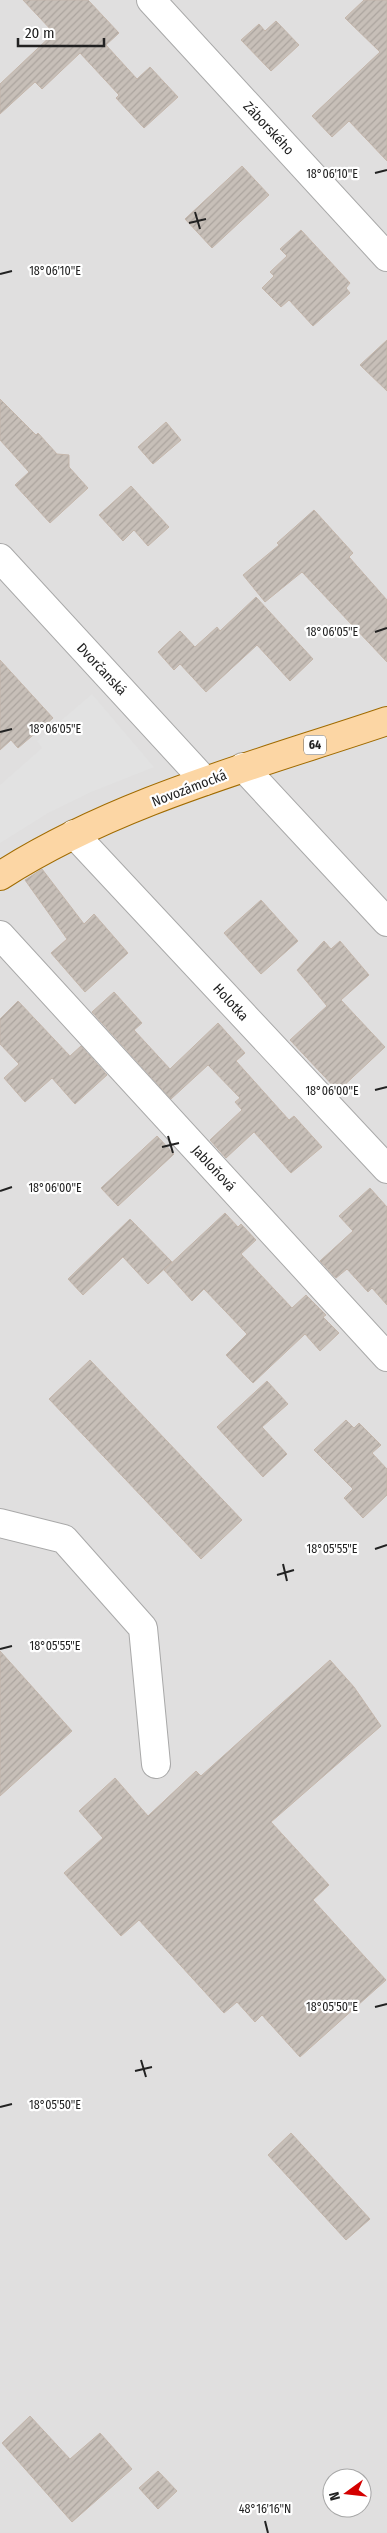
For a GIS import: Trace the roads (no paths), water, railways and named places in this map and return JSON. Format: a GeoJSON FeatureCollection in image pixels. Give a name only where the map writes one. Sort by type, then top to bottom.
{"type":"FeatureCollection","features":[{"type":"Feature","properties":{"kind":"main road","name":"Novozámocká"},"geometry":{"type":"LineString","coordinates":[[0,876],[74,834],[205,781],[387,721]]}},
{"type":"Feature","properties":{"kind":"street","name":"Záborského"},"geometry":{"type":"LineString","coordinates":[[151,0],[387,257]]}},
{"type":"Feature","properties":{"kind":"street","name":"Dvorčanská"},"geometry":{"type":"LineString","coordinates":[[0,558],[205,781]]}},
{"type":"Feature","properties":{"kind":"street"},"geometry":{"type":"LineString","coordinates":[[243,767],[387,922]]}},
{"type":"Feature","properties":{"kind":"street","name":"Holotka"},"geometry":{"type":"LineString","coordinates":[[74,834],[387,1169]]}},
{"type":"Feature","properties":{"kind":"street","name":"Jabloňová"},"geometry":{"type":"LineString","coordinates":[[0,935],[387,1357]]}},
{"type":"Feature","properties":{"kind":"street"},"geometry":{"type":"LineString","coordinates":[[0,1523],[64,1538],[143,1628],[156,1764]]}}]}
